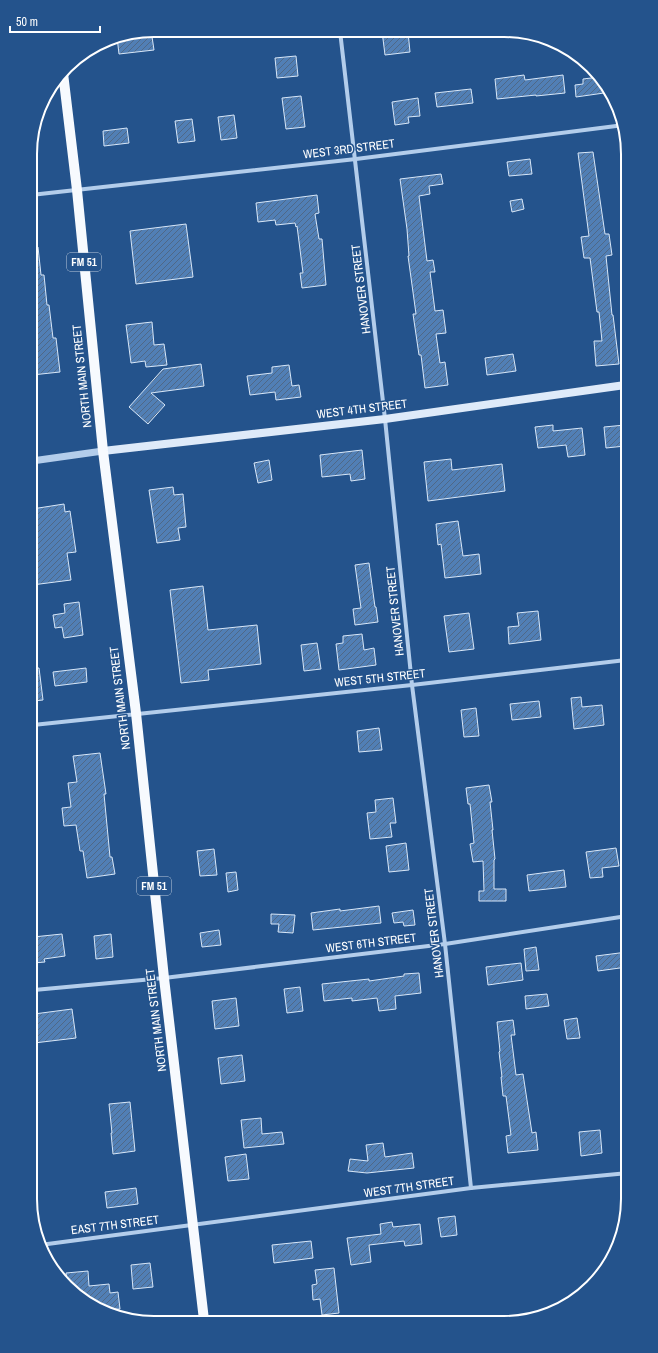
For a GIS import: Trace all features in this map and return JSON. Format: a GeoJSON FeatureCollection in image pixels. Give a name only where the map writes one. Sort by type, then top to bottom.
{"type":"FeatureCollection","features":[{"type":"Feature","properties":{"kind":"main road","name":"NORTH MAIN STREET"},"geometry":{"type":"LineString","coordinates":[[64,80],[103,451],[136,714],[164,978],[204,1316]]}},
{"type":"Feature","properties":{"kind":"main road","name":"WEST 4TH STREET"},"geometry":{"type":"LineString","coordinates":[[103,451],[386,419],[621,386]]}},
{"type":"Feature","properties":{"kind":"street","name":"HANOVER STREET"},"geometry":{"type":"LineString","coordinates":[[341,37],[386,419],[412,685],[445,944],[471,1188]]}},
{"type":"Feature","properties":{"kind":"street","name":"WEST 3RD STREET"},"geometry":{"type":"LineString","coordinates":[[37,194],[356,159],[617,126]]}},
{"type":"Feature","properties":{"kind":"street"},"geometry":{"type":"LineString","coordinates":[[37,459],[103,451]]}},
{"type":"Feature","properties":{"kind":"street","name":"WEST 5TH STREET"},"geometry":{"type":"LineString","coordinates":[[37,725],[412,685],[621,661]]}},
{"type":"Feature","properties":{"kind":"street","name":"WEST 6TH STREET"},"geometry":{"type":"LineString","coordinates":[[37,990],[164,978],[445,944],[621,917]]}},
{"type":"Feature","properties":{"kind":"street","name":"WEST 7TH STREET"},"geometry":{"type":"LineString","coordinates":[[193,1225],[471,1188],[621,1174]]}},
{"type":"Feature","properties":{"kind":"street","name":"EAST 7TH STREET"},"geometry":{"type":"LineString","coordinates":[[46,1243],[193,1225]]}},
{"type":"Feature","properties":{"kind":"building"},"geometry":{"type":"Polygon","coordinates":[[[152,37],[154,50],[119,54],[118,43],[131,39],[152,37]]]}},
{"type":"Feature","properties":{"kind":"building"},"geometry":{"type":"Polygon","coordinates":[[[383,37],[408,37],[410,52],[385,55],[383,37]]]}},
{"type":"Feature","properties":{"kind":"building"},"geometry":{"type":"Polygon","coordinates":[[[296,56],[298,76],[277,78],[275,58],[296,56]]]}},
{"type":"Feature","properties":{"kind":"building"},"geometry":{"type":"Polygon","coordinates":[[[524,75],[525,80],[563,75],[565,93],[497,99],[495,79],[524,75]]]}},
{"type":"Feature","properties":{"kind":"building"},"geometry":{"type":"Polygon","coordinates":[[[593,78],[604,93],[576,97],[575,85],[583,84],[583,79],[593,78]]]}},
{"type":"Feature","properties":{"kind":"building"},"geometry":{"type":"Polygon","coordinates":[[[471,89],[473,103],[437,107],[435,93],[471,89]]]}},
{"type":"Feature","properties":{"kind":"building"},"geometry":{"type":"Polygon","coordinates":[[[301,96],[305,127],[286,129],[282,98],[301,96]]]}},
{"type":"Feature","properties":{"kind":"building"},"geometry":{"type":"Polygon","coordinates":[[[418,98],[420,116],[408,117],[409,123],[395,125],[392,102],[418,98]]]}},
{"type":"Feature","properties":{"kind":"building"},"geometry":{"type":"Polygon","coordinates":[[[234,115],[237,138],[221,140],[218,117],[234,115]]]}},
{"type":"Feature","properties":{"kind":"building"},"geometry":{"type":"Polygon","coordinates":[[[192,119],[195,141],[178,143],[175,121],[192,119]]]}},
{"type":"Feature","properties":{"kind":"building"},"geometry":{"type":"Polygon","coordinates":[[[127,128],[129,143],[104,146],[103,131],[127,128]]]}},
{"type":"Feature","properties":{"kind":"building"},"geometry":{"type":"Polygon","coordinates":[[[593,152],[605,234],[609,234],[612,255],[606,256],[619,364],[596,366],[594,341],[602,341],[590,258],[584,258],[581,237],[589,236],[578,153],[593,152]]]}},
{"type":"Feature","properties":{"kind":"building"},"geometry":{"type":"Polygon","coordinates":[[[530,159],[532,174],[509,176],[507,162],[530,159]]]}},
{"type":"Feature","properties":{"kind":"building"},"geometry":{"type":"Polygon","coordinates":[[[441,174],[443,184],[429,186],[430,194],[419,196],[427,261],[433,260],[435,272],[430,272],[435,311],[443,310],[446,333],[436,334],[440,363],[445,362],[448,385],[425,388],[421,355],[419,355],[413,314],[416,314],[400,179],[441,174]]]}},
{"type":"Feature","properties":{"kind":"building"},"geometry":{"type":"Polygon","coordinates":[[[317,195],[319,213],[315,214],[319,239],[322,239],[326,285],[302,288],[300,273],[303,273],[297,226],[296,227],[295,223],[276,225],[275,220],[258,222],[256,203],[317,195]]]}},
{"type":"Feature","properties":{"kind":"building"},"geometry":{"type":"Polygon","coordinates":[[[522,199],[524,209],[512,212],[510,201],[522,199]]]}},
{"type":"Feature","properties":{"kind":"building"},"geometry":{"type":"Polygon","coordinates":[[[186,224],[193,277],[136,284],[130,231],[186,224]]]}},
{"type":"Feature","properties":{"kind":"building"},"geometry":{"type":"Polygon","coordinates":[[[37,247],[41,275],[44,275],[47,305],[49,305],[53,338],[56,338],[60,372],[37,374],[37,247]]]}},
{"type":"Feature","properties":{"kind":"building"},"geometry":{"type":"Polygon","coordinates":[[[152,322],[154,345],[164,344],[167,365],[146,367],[145,361],[131,363],[126,325],[152,322]]]}},
{"type":"Feature","properties":{"kind":"building"},"geometry":{"type":"Polygon","coordinates":[[[513,354],[516,371],[487,375],[485,358],[513,354]]]}},
{"type":"Feature","properties":{"kind":"building"},"geometry":{"type":"Polygon","coordinates":[[[201,364],[204,386],[151,393],[165,405],[148,424],[129,407],[163,369],[201,364]]]}},
{"type":"Feature","properties":{"kind":"building"},"geometry":{"type":"Polygon","coordinates":[[[289,365],[292,386],[299,385],[301,397],[276,400],[275,392],[250,395],[247,376],[272,373],[272,367],[289,365]]]}},
{"type":"Feature","properties":{"kind":"building"},"geometry":{"type":"Polygon","coordinates":[[[553,425],[553,431],[582,428],[585,455],[568,457],[566,445],[538,448],[535,427],[553,425]]]}},
{"type":"Feature","properties":{"kind":"building"},"geometry":{"type":"Polygon","coordinates":[[[621,425],[621,446],[606,448],[604,427],[621,425]]]}},
{"type":"Feature","properties":{"kind":"building"},"geometry":{"type":"Polygon","coordinates":[[[362,450],[365,479],[351,481],[350,474],[322,477],[320,455],[362,450]]]}},
{"type":"Feature","properties":{"kind":"building"},"geometry":{"type":"Polygon","coordinates":[[[451,459],[452,470],[502,464],[505,491],[428,501],[424,462],[451,459]]]}},
{"type":"Feature","properties":{"kind":"building"},"geometry":{"type":"Polygon","coordinates":[[[269,460],[272,480],[258,483],[254,463],[269,460]]]}},
{"type":"Feature","properties":{"kind":"building"},"geometry":{"type":"Polygon","coordinates":[[[173,487],[174,495],[183,494],[186,527],[178,528],[180,540],[157,543],[149,490],[173,487]]]}},
{"type":"Feature","properties":{"kind":"building"},"geometry":{"type":"Polygon","coordinates":[[[64,504],[65,512],[70,511],[76,552],[67,553],[71,580],[37,584],[37,508],[64,504]]]}},
{"type":"Feature","properties":{"kind":"building"},"geometry":{"type":"Polygon","coordinates":[[[458,521],[463,556],[479,554],[481,574],[445,578],[441,544],[438,545],[436,524],[458,521]]]}},
{"type":"Feature","properties":{"kind":"building"},"geometry":{"type":"Polygon","coordinates":[[[369,563],[378,622],[355,625],[353,609],[361,608],[355,565],[369,563]]]}},
{"type":"Feature","properties":{"kind":"building"},"geometry":{"type":"Polygon","coordinates":[[[203,586],[208,630],[257,625],[261,664],[208,670],[209,680],[181,683],[170,590],[203,586]]]}},
{"type":"Feature","properties":{"kind":"building"},"geometry":{"type":"Polygon","coordinates":[[[79,602],[83,635],[64,638],[62,627],[55,628],[53,615],[65,613],[64,604],[79,602]]]}},
{"type":"Feature","properties":{"kind":"building"},"geometry":{"type":"Polygon","coordinates":[[[538,611],[541,640],[509,644],[508,627],[519,626],[517,613],[538,611]]]}},
{"type":"Feature","properties":{"kind":"building"},"geometry":{"type":"Polygon","coordinates":[[[469,613],[474,649],[449,652],[444,616],[469,613]]]}},
{"type":"Feature","properties":{"kind":"building"},"geometry":{"type":"Polygon","coordinates":[[[362,634],[364,650],[374,648],[376,665],[339,670],[336,644],[343,643],[343,636],[362,634]]]}},
{"type":"Feature","properties":{"kind":"building"},"geometry":{"type":"Polygon","coordinates":[[[317,643],[321,669],[304,671],[301,645],[317,643]]]}},
{"type":"Feature","properties":{"kind":"building"},"geometry":{"type":"Polygon","coordinates":[[[37,668],[39,668],[43,700],[37,701],[37,668]]]}},
{"type":"Feature","properties":{"kind":"building"},"geometry":{"type":"Polygon","coordinates":[[[86,668],[87,682],[55,686],[53,672],[86,668]]]}},
{"type":"Feature","properties":{"kind":"building"},"geometry":{"type":"Polygon","coordinates":[[[581,697],[582,707],[602,705],[604,725],[574,729],[571,698],[581,697]]]}},
{"type":"Feature","properties":{"kind":"building"},"geometry":{"type":"Polygon","coordinates":[[[539,701],[541,717],[512,720],[510,704],[539,701]]]}},
{"type":"Feature","properties":{"kind":"building"},"geometry":{"type":"Polygon","coordinates":[[[476,708],[479,736],[464,737],[461,710],[476,708]]]}},
{"type":"Feature","properties":{"kind":"building"},"geometry":{"type":"Polygon","coordinates":[[[379,728],[382,750],[359,752],[357,731],[379,728]]]}},
{"type":"Feature","properties":{"kind":"building"},"geometry":{"type":"Polygon","coordinates":[[[100,753],[106,794],[104,794],[110,857],[112,857],[115,874],[87,878],[83,851],[80,851],[76,825],[64,826],[62,808],[71,807],[68,783],[77,782],[73,756],[100,753]]]}},
{"type":"Feature","properties":{"kind":"building"},"geometry":{"type":"Polygon","coordinates":[[[489,785],[492,802],[490,802],[495,859],[494,889],[506,889],[506,901],[479,901],[479,891],[484,891],[483,861],[473,862],[470,844],[474,843],[470,804],[468,804],[466,788],[489,785]]]}},
{"type":"Feature","properties":{"kind":"building"},"geometry":{"type":"Polygon","coordinates":[[[393,798],[396,823],[390,823],[392,837],[370,839],[367,813],[376,812],[375,800],[393,798]]]}},
{"type":"Feature","properties":{"kind":"building"},"geometry":{"type":"Polygon","coordinates":[[[406,843],[409,870],[389,872],[386,846],[406,843]]]}},
{"type":"Feature","properties":{"kind":"building"},"geometry":{"type":"Polygon","coordinates":[[[616,848],[619,866],[602,868],[603,877],[590,878],[586,852],[616,848]]]}},
{"type":"Feature","properties":{"kind":"building"},"geometry":{"type":"Polygon","coordinates":[[[214,849],[217,875],[200,876],[197,851],[214,849]]]}},
{"type":"Feature","properties":{"kind":"building"},"geometry":{"type":"Polygon","coordinates":[[[564,870],[566,887],[529,891],[527,875],[564,870]]]}},
{"type":"Feature","properties":{"kind":"building"},"geometry":{"type":"Polygon","coordinates":[[[236,872],[238,890],[228,892],[226,873],[236,872]]]}},
{"type":"Feature","properties":{"kind":"building"},"geometry":{"type":"Polygon","coordinates":[[[379,906],[381,923],[313,930],[311,913],[379,906]]]}},
{"type":"Feature","properties":{"kind":"building"},"geometry":{"type":"Polygon","coordinates":[[[413,910],[415,925],[404,926],[403,922],[394,923],[392,913],[413,910]]]}},
{"type":"Feature","properties":{"kind":"building"},"geometry":{"type":"Polygon","coordinates":[[[271,914],[295,915],[293,933],[278,932],[279,924],[271,924],[271,914]]]}},
{"type":"Feature","properties":{"kind":"building"},"geometry":{"type":"Polygon","coordinates":[[[219,930],[221,945],[202,947],[200,933],[219,930]]]}},
{"type":"Feature","properties":{"kind":"building"},"geometry":{"type":"Polygon","coordinates":[[[62,934],[65,956],[44,959],[45,962],[37,963],[37,937],[62,934]]]}},
{"type":"Feature","properties":{"kind":"building"},"geometry":{"type":"Polygon","coordinates":[[[111,934],[113,957],[96,959],[94,936],[111,934]]]}},
{"type":"Feature","properties":{"kind":"building"},"geometry":{"type":"Polygon","coordinates":[[[536,947],[539,970],[526,971],[524,949],[536,947]]]}},
{"type":"Feature","properties":{"kind":"building"},"geometry":{"type":"Polygon","coordinates":[[[621,953],[621,968],[598,971],[596,956],[621,953]]]}},
{"type":"Feature","properties":{"kind":"building"},"geometry":{"type":"Polygon","coordinates":[[[521,963],[523,980],[488,985],[486,967],[521,963]]]}},
{"type":"Feature","properties":{"kind":"building"},"geometry":{"type":"Polygon","coordinates":[[[419,973],[421,993],[395,996],[396,1009],[379,1011],[377,998],[352,1001],[352,998],[324,1001],[322,984],[369,979],[369,981],[404,976],[404,974],[419,973]]]}},
{"type":"Feature","properties":{"kind":"building"},"geometry":{"type":"Polygon","coordinates":[[[300,987],[303,1011],[287,1013],[284,989],[300,987]]]}},
{"type":"Feature","properties":{"kind":"building"},"geometry":{"type":"Polygon","coordinates":[[[547,994],[549,1006],[526,1009],[525,996],[547,994]]]}},
{"type":"Feature","properties":{"kind":"building"},"geometry":{"type":"Polygon","coordinates":[[[236,998],[239,1026],[215,1029],[212,1001],[236,998]]]}},
{"type":"Feature","properties":{"kind":"building"},"geometry":{"type":"Polygon","coordinates":[[[72,1009],[76,1038],[37,1043],[37,1014],[72,1009]]]}},
{"type":"Feature","properties":{"kind":"building"},"geometry":{"type":"Polygon","coordinates":[[[577,1018],[580,1038],[567,1039],[564,1020],[577,1018]]]}},
{"type":"Feature","properties":{"kind":"building"},"geometry":{"type":"Polygon","coordinates":[[[513,1020],[515,1035],[511,1035],[516,1075],[523,1074],[532,1133],[536,1132],[538,1150],[508,1153],[506,1136],[511,1135],[506,1096],[503,1096],[497,1022],[513,1020]]]}},
{"type":"Feature","properties":{"kind":"building"},"geometry":{"type":"Polygon","coordinates":[[[242,1055],[245,1081],[221,1084],[218,1058],[242,1055]]]}},
{"type":"Feature","properties":{"kind":"building"},"geometry":{"type":"Polygon","coordinates":[[[130,1102],[135,1151],[113,1154],[109,1104],[130,1102]]]}},
{"type":"Feature","properties":{"kind":"building"},"geometry":{"type":"Polygon","coordinates":[[[261,1118],[262,1134],[282,1132],[284,1144],[244,1148],[241,1120],[261,1118]]]}},
{"type":"Feature","properties":{"kind":"building"},"geometry":{"type":"Polygon","coordinates":[[[600,1130],[602,1153],[581,1156],[579,1132],[600,1130]]]}},
{"type":"Feature","properties":{"kind":"building"},"geometry":{"type":"Polygon","coordinates":[[[383,1143],[385,1157],[412,1153],[414,1168],[367,1173],[348,1171],[350,1159],[368,1161],[366,1145],[383,1143]]]}},
{"type":"Feature","properties":{"kind":"building"},"geometry":{"type":"Polygon","coordinates":[[[246,1154],[249,1179],[228,1181],[225,1157],[246,1154]]]}},
{"type":"Feature","properties":{"kind":"building"},"geometry":{"type":"Polygon","coordinates":[[[136,1188],[138,1204],[107,1208],[105,1192],[136,1188]]]}},
{"type":"Feature","properties":{"kind":"building"},"geometry":{"type":"Polygon","coordinates":[[[455,1216],[457,1235],[441,1237],[438,1218],[455,1216]]]}},
{"type":"Feature","properties":{"kind":"building"},"geometry":{"type":"Polygon","coordinates":[[[392,1222],[393,1227],[420,1224],[422,1244],[405,1246],[404,1241],[369,1245],[371,1262],[351,1265],[347,1238],[381,1234],[380,1224],[392,1222]]]}},
{"type":"Feature","properties":{"kind":"building"},"geometry":{"type":"Polygon","coordinates":[[[311,1241],[313,1258],[274,1263],[272,1245],[311,1241]]]}},
{"type":"Feature","properties":{"kind":"building"},"geometry":{"type":"Polygon","coordinates":[[[150,1263],[153,1287],[133,1289],[131,1265],[150,1263]]]}},
{"type":"Feature","properties":{"kind":"building"},"geometry":{"type":"Polygon","coordinates":[[[334,1268],[339,1313],[322,1315],[320,1299],[313,1300],[312,1285],[317,1284],[315,1270],[334,1268]]]}},
{"type":"Feature","properties":{"kind":"building"},"geometry":{"type":"Polygon","coordinates":[[[88,1271],[89,1286],[109,1284],[110,1293],[118,1292],[120,1309],[115,1309],[89,1296],[66,1276],[66,1273],[88,1271]]]}}]}
